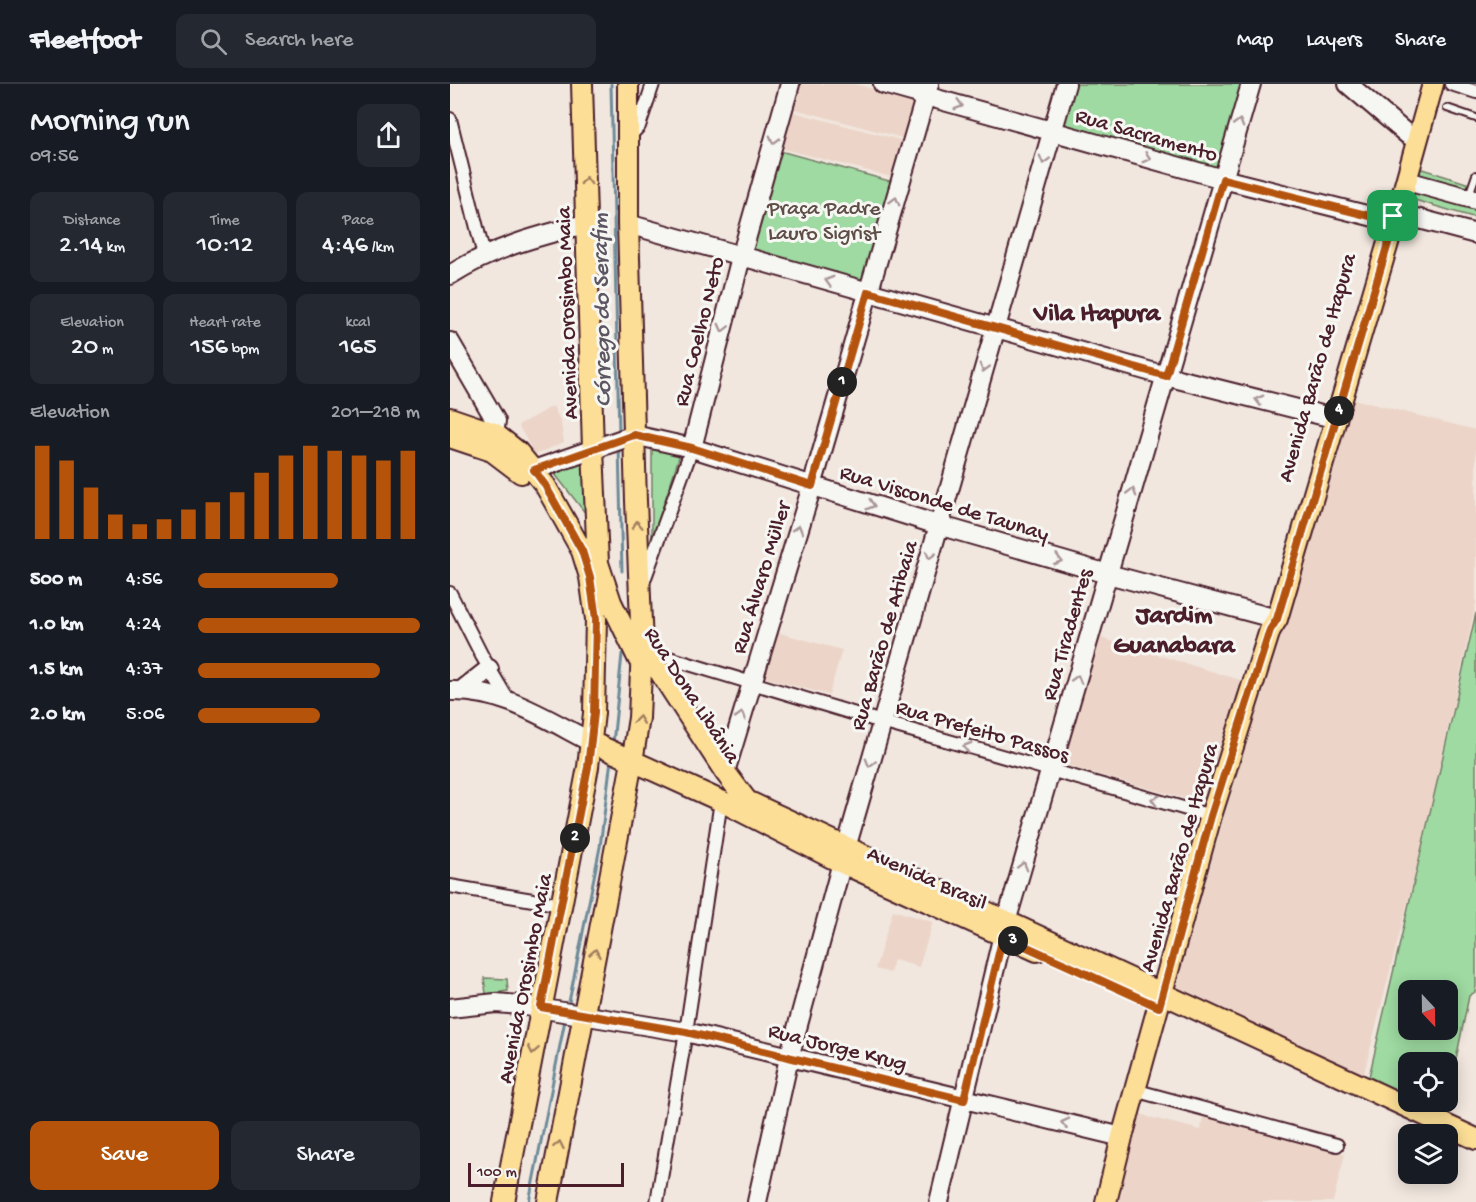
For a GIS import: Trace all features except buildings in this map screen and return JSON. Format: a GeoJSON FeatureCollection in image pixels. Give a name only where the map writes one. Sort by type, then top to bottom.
{"type":"FeatureCollection","features":[{"type":"Feature","properties":{"kind":"main road","name":"Avenida Orosimbo Maia"},"geometry":{"type":"LineString","coordinates":[[504,1202],[545,1008],[562,905],[594,744],[601,575],[597,551],[598,446],[585,224],[582,84]]}},
{"type":"Feature","properties":{"kind":"main road"},"geometry":{"type":"LineString","coordinates":[[548,1202],[580,1014],[628,760],[639,718],[642,654],[641,587],[629,436],[628,84]]}},
{"type":"Feature","properties":{"kind":"main road","name":"Rua Coelho Neto"},"geometry":{"type":"LineString","coordinates":[[692,448],[741,257],[790,84]]}},
{"type":"Feature","properties":{"kind":"main road","name":"Rua Sacramento"},"geometry":{"type":"LineString","coordinates":[[883,84],[928,90],[1053,131],[1223,179],[1476,234]]}},
{"type":"Feature","properties":{"kind":"main road","name":"Rua Barão de Atibaia"},"geometry":{"type":"LineString","coordinates":[[757,1202],[789,1058],[844,856],[1066,84]]}},
{"type":"Feature","properties":{"kind":"main road","name":"Rua Tiradentes"},"geometry":{"type":"LineString","coordinates":[[939,1202],[1005,929],[1251,84]]}},
{"type":"Feature","properties":{"kind":"main road"},"geometry":{"type":"LineString","coordinates":[[1348,84],[1413,136]]}},
{"type":"Feature","properties":{"kind":"main road","name":"Avenida Barão de Itapura"},"geometry":{"type":"LineString","coordinates":[[1390,216],[1407,181],[1422,84]]}},
{"type":"Feature","properties":{"kind":"main road","name":"Avenida Barão de Itapura"},"geometry":{"type":"LineString","coordinates":[[1106,1202],[1134,1090],[1161,1001],[1211,816],[1272,622],[1413,136],[1433,84]]}},
{"type":"Feature","properties":{"kind":"main road","name":"Rua Álvaro Müller"},"geometry":{"type":"LineString","coordinates":[[725,772],[928,90]]}},
{"type":"Feature","properties":{"kind":"main road"},"geometry":{"type":"LineString","coordinates":[[1407,181],[1472,199]]}},
{"type":"Feature","properties":{"kind":"main road"},"geometry":{"type":"LineString","coordinates":[[450,275],[484,256],[528,240],[585,224]]}},
{"type":"Feature","properties":{"kind":"main road"},"geometry":{"type":"LineString","coordinates":[[628,224],[1166,376],[1331,418]]}},
{"type":"Feature","properties":{"kind":"main road"},"geometry":{"type":"LineString","coordinates":[[450,342],[496,421],[492,433]]}},
{"type":"Feature","properties":{"kind":"main road"},"geometry":{"type":"LineString","coordinates":[[450,418],[492,433],[518,452],[534,470],[545,485],[582,551],[601,610]]}},
{"type":"Feature","properties":{"kind":"main road","name":"Rua Visconde de Taunay"},"geometry":{"type":"LineString","coordinates":[[534,470],[629,436],[692,448],[938,525],[1272,622]]}},
{"type":"Feature","properties":{"kind":"main road"},"geometry":{"type":"LineString","coordinates":[[450,437],[479,445],[503,457],[521,473],[534,488],[577,557],[601,610]]}},
{"type":"Feature","properties":{"kind":"main road","name":"Rua Dona Libânia"},"geometry":{"type":"LineString","coordinates":[[601,610],[666,681],[725,772]]}},
{"type":"Feature","properties":{"kind":"main road","name":"Rua Dona Libânia"},"geometry":{"type":"LineString","coordinates":[[642,654],[723,784],[732,793],[747,801]]}},
{"type":"Feature","properties":{"kind":"main road"},"geometry":{"type":"LineString","coordinates":[[456,691],[489,669]]}},
{"type":"Feature","properties":{"kind":"main road"},"geometry":{"type":"LineString","coordinates":[[456,691],[489,694],[508,699],[594,744]]}},
{"type":"Feature","properties":{"kind":"main road","name":"Avenida Brasil"},"geometry":{"type":"LineString","coordinates":[[594,744],[1161,1001],[1476,1139]]}},
{"type":"Feature","properties":{"kind":"main road","name":"Avenida Brasil"},"geometry":{"type":"LineString","coordinates":[[725,772],[747,801],[844,856]]}},
{"type":"Feature","properties":{"kind":"main road","name":"Avenida Brasil"},"geometry":{"type":"LineString","coordinates":[[1161,1001],[1413,1124]]}},
{"type":"Feature","properties":{"kind":"main road","name":"Rua Jorge Krug"},"geometry":{"type":"LineString","coordinates":[[450,1008],[496,1004],[545,1008],[686,1032],[1122,1137]]}},
{"type":"Feature","properties":{"kind":"main road"},"geometry":{"type":"LineString","coordinates":[[1458,1145],[1476,1153]]}},
{"type":"Feature","properties":{"kind":"street"},"geometry":{"type":"LineString","coordinates":[[627,139],[639,126],[653,84]]}},
{"type":"Feature","properties":{"kind":"street"},"geometry":{"type":"LineString","coordinates":[[1451,84],[1476,92]]}},
{"type":"Feature","properties":{"kind":"street"},"geometry":{"type":"LineString","coordinates":[[450,119],[484,256]]}},
{"type":"Feature","properties":{"kind":"street","name":"Rua Coelho Neto"},"geometry":{"type":"LineString","coordinates":[[641,587],[692,448]]}},
{"type":"Feature","properties":{"kind":"street"},"geometry":{"type":"LineString","coordinates":[[450,593],[489,669],[508,699]]}},
{"type":"Feature","properties":{"kind":"street","name":"Rua Prefeito Passos"},"geometry":{"type":"LineString","coordinates":[[642,654],[669,658],[882,722],[1211,816]]}},
{"type":"Feature","properties":{"kind":"street"},"geometry":{"type":"LineString","coordinates":[[657,1202],[686,1032],[721,801]]}},
{"type":"Feature","properties":{"kind":"street"},"geometry":{"type":"LineString","coordinates":[[450,886],[562,905]]}},
{"type":"Feature","properties":{"kind":"street"},"geometry":{"type":"LineString","coordinates":[[1134,1090],[1337,1145]]}},
{"type":"Feature","properties":{"kind":"lane"},"geometry":{"type":"LineString","coordinates":[[1447,108],[1476,118]]}},
{"type":"Feature","properties":{"kind":"lane"},"geometry":{"type":"LineString","coordinates":[[1472,199],[1476,175]]}},
{"type":"Feature","properties":{"kind":"shaded area"},"geometry":{"type":"Polygon","coordinates":[[[798,84],[854,84],[916,100],[906,139],[791,108],[798,84]]]}},
{"type":"Feature","properties":{"kind":"shaded area"},"geometry":{"type":"Polygon","coordinates":[[[790,111],[904,141],[895,178],[780,148],[790,111]]]}},
{"type":"Feature","properties":{"kind":"shaded area"},"geometry":{"type":"Polygon","coordinates":[[[1349,398],[1476,430],[1476,603],[1419,858],[1363,1077],[1172,991],[1349,398]]]}},
{"type":"Feature","properties":{"kind":"shaded area"},"geometry":{"type":"Polygon","coordinates":[[[553,406],[561,422],[564,442],[535,455],[518,425],[553,406]]]}},
{"type":"Feature","properties":{"kind":"shaded area"},"geometry":{"type":"Polygon","coordinates":[[[773,631],[842,650],[829,695],[759,676],[773,631]]]}},
{"type":"Feature","properties":{"kind":"shaded area"},"geometry":{"type":"Polygon","coordinates":[[[1098,637],[1244,681],[1205,804],[1064,765],[1098,637]]]}},
{"type":"Feature","properties":{"kind":"shaded area"},"geometry":{"type":"Polygon","coordinates":[[[893,910],[933,922],[919,967],[894,960],[890,973],[875,969],[893,910]]]}},
{"type":"Feature","properties":{"kind":"shaded area"},"geometry":{"type":"Polygon","coordinates":[[[1137,1112],[1201,1130],[1203,1117],[1345,1154],[1333,1202],[1116,1202],[1137,1112]]]}},
{"type":"Feature","properties":{"kind":"green space"},"geometry":{"type":"Polygon","coordinates":[[[1075,84],[1243,84],[1219,169],[1064,125],[1075,84]]]}},
{"type":"Feature","properties":{"kind":"green space","name":"Praça Padre Lauro Sigrist"},"geometry":{"type":"Polygon","coordinates":[[[780,151],[893,182],[864,284],[749,255],[780,151]]]}},
{"type":"Feature","properties":{"kind":"green space"},"geometry":{"type":"Polygon","coordinates":[[[1419,168],[1476,186],[1476,218],[1411,199],[1419,168]]]}},
{"type":"Feature","properties":{"kind":"green space"},"geometry":{"type":"Polygon","coordinates":[[[652,445],[680,454],[652,541],[652,445]]]}},
{"type":"Feature","properties":{"kind":"green space"},"geometry":{"type":"Polygon","coordinates":[[[584,456],[586,514],[551,469],[584,456]]]}},
{"type":"Feature","properties":{"kind":"green space"},"geometry":{"type":"Polygon","coordinates":[[[1476,613],[1476,986],[1475,992],[1469,996],[1457,1052],[1398,1052],[1398,1091],[1369,1077],[1476,613]]]}},
{"type":"Feature","properties":{"kind":"green space"},"geometry":{"type":"Polygon","coordinates":[[[484,978],[507,979],[508,991],[486,994],[484,978]]]}},
{"type":"Feature","properties":{"kind":"waterway","name":"Córrego do Serafim"},"geometry":{"type":"LineString","coordinates":[[611,84],[619,433]]}},
{"type":"Feature","properties":{"kind":"waterway","name":"Córrego do Serafim"},"geometry":{"type":"LineString","coordinates":[[619,446],[622,571]]}},
{"type":"Feature","properties":{"kind":"waterway","name":"Córrego do Serafim"},"geometry":{"type":"LineString","coordinates":[[613,744],[622,654]]}},
{"type":"Feature","properties":{"kind":"waterway","name":"Córrego do Serafim"},"geometry":{"type":"LineString","coordinates":[[568,1007],[600,847],[611,760]]}},
{"type":"Feature","properties":{"kind":"waterway","name":"Córrego do Serafim"},"geometry":{"type":"LineString","coordinates":[[529,1202],[565,1020]]}},
{"type":"Feature","properties":{"kind":"district","name":"Vila Itapura"},"geometry":{"type":"Point","coordinates":[1097,311]}},
{"type":"Feature","properties":{"kind":"district","name":"Jardim Guanabara"},"geometry":{"type":"Point","coordinates":[1174,628]}},
{"type":"Feature","properties":{"kind":"route"},"geometry":{"type":"LineString","coordinates":[[1223,179],[1382,219],[1393,216],[1397,213],[1277,619],[1270,630],[1211,816],[1159,1007],[1003,936],[964,1100],[686,1032],[541,1007],[588,767],[594,713],[596,619],[593,589],[582,551],[545,485],[534,470],[634,435],[692,448],[812,486],[868,292],[1166,376],[1223,179]]}}]}
